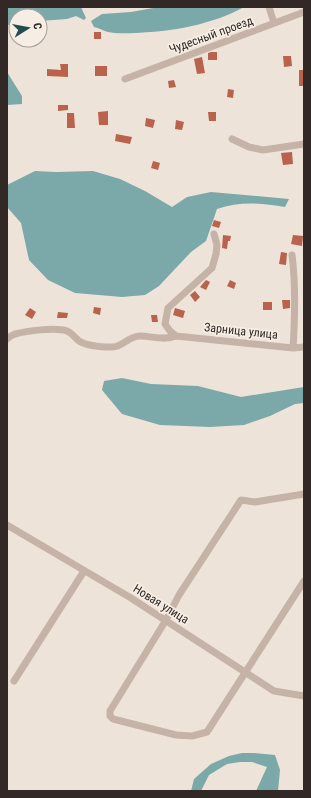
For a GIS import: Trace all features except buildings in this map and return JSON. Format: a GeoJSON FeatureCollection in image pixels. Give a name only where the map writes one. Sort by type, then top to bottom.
{"type":"FeatureCollection","features":[{"type":"Feature","properties":{"kind":"street"},"geometry":{"type":"LineString","coordinates":[[269,7],[274,23]]}},
{"type":"Feature","properties":{"kind":"street","name":"Чудесный проезд"},"geometry":{"type":"LineString","coordinates":[[125,79],[304,12]]}},
{"type":"Feature","properties":{"kind":"street"},"geometry":{"type":"LineString","coordinates":[[232,139],[249,147],[263,150],[304,144]]}},
{"type":"Feature","properties":{"kind":"street"},"geometry":{"type":"LineString","coordinates":[[176,336],[165,324],[168,308],[212,268],[217,245],[214,234]]}},
{"type":"Feature","properties":{"kind":"street"},"geometry":{"type":"LineString","coordinates":[[292,255],[294,271],[295,317],[293,348]]}},
{"type":"Feature","properties":{"kind":"street","name":"Зарница улица"},"geometry":{"type":"LineString","coordinates":[[7,339],[13,334],[48,330],[65,330],[80,341],[87,344],[111,347],[116,347],[129,338],[138,336],[168,339],[176,336],[293,348],[304,347]]}},
{"type":"Feature","properties":{"kind":"street"},"geometry":{"type":"LineString","coordinates":[[304,494],[255,502],[241,500],[179,595],[166,620],[110,711],[110,716],[113,719],[176,735],[192,736],[207,732],[304,581]]}},
{"type":"Feature","properties":{"kind":"street","name":"Новая улица"},"geometry":{"type":"LineString","coordinates":[[7,525],[166,620],[274,691],[304,696]]}},
{"type":"Feature","properties":{"kind":"street"},"geometry":{"type":"LineString","coordinates":[[14,681],[84,571]]}},
{"type":"Feature","properties":{"kind":"water"},"geometry":{"type":"Polygon","coordinates":[[[81,7],[86,18],[84,20],[76,16],[67,19],[48,20],[48,8],[8,8],[7,25],[7,8],[81,7]]]}},
{"type":"Feature","properties":{"kind":"water"},"geometry":{"type":"Polygon","coordinates":[[[159,7],[244,7],[205,23],[178,29],[150,32],[108,32],[94,27],[91,21],[102,14],[131,12],[159,7]]]}},
{"type":"Feature","properties":{"kind":"water"},"geometry":{"type":"Polygon","coordinates":[[[7,72],[22,96],[22,104],[7,105],[7,72]]]}},
{"type":"Feature","properties":{"kind":"water"},"geometry":{"type":"Polygon","coordinates":[[[35,171],[93,171],[120,179],[145,191],[172,207],[187,197],[211,192],[289,199],[285,207],[268,204],[242,204],[225,206],[217,209],[206,241],[191,252],[159,286],[145,295],[122,297],[75,293],[48,280],[29,260],[21,223],[7,207],[7,185],[35,171]]]}},
{"type":"Feature","properties":{"kind":"water"},"geometry":{"type":"Polygon","coordinates":[[[122,378],[151,384],[198,386],[241,397],[304,387],[304,403],[295,404],[270,416],[244,425],[210,427],[160,425],[122,414],[102,390],[104,381],[122,378]]]}},
{"type":"Feature","properties":{"kind":"water"},"geometry":{"type":"Polygon","coordinates":[[[242,753],[275,755],[280,770],[278,791],[256,791],[267,767],[252,762],[240,762],[227,764],[209,775],[201,791],[191,791],[194,779],[211,764],[229,756],[242,753]]]}}]}
